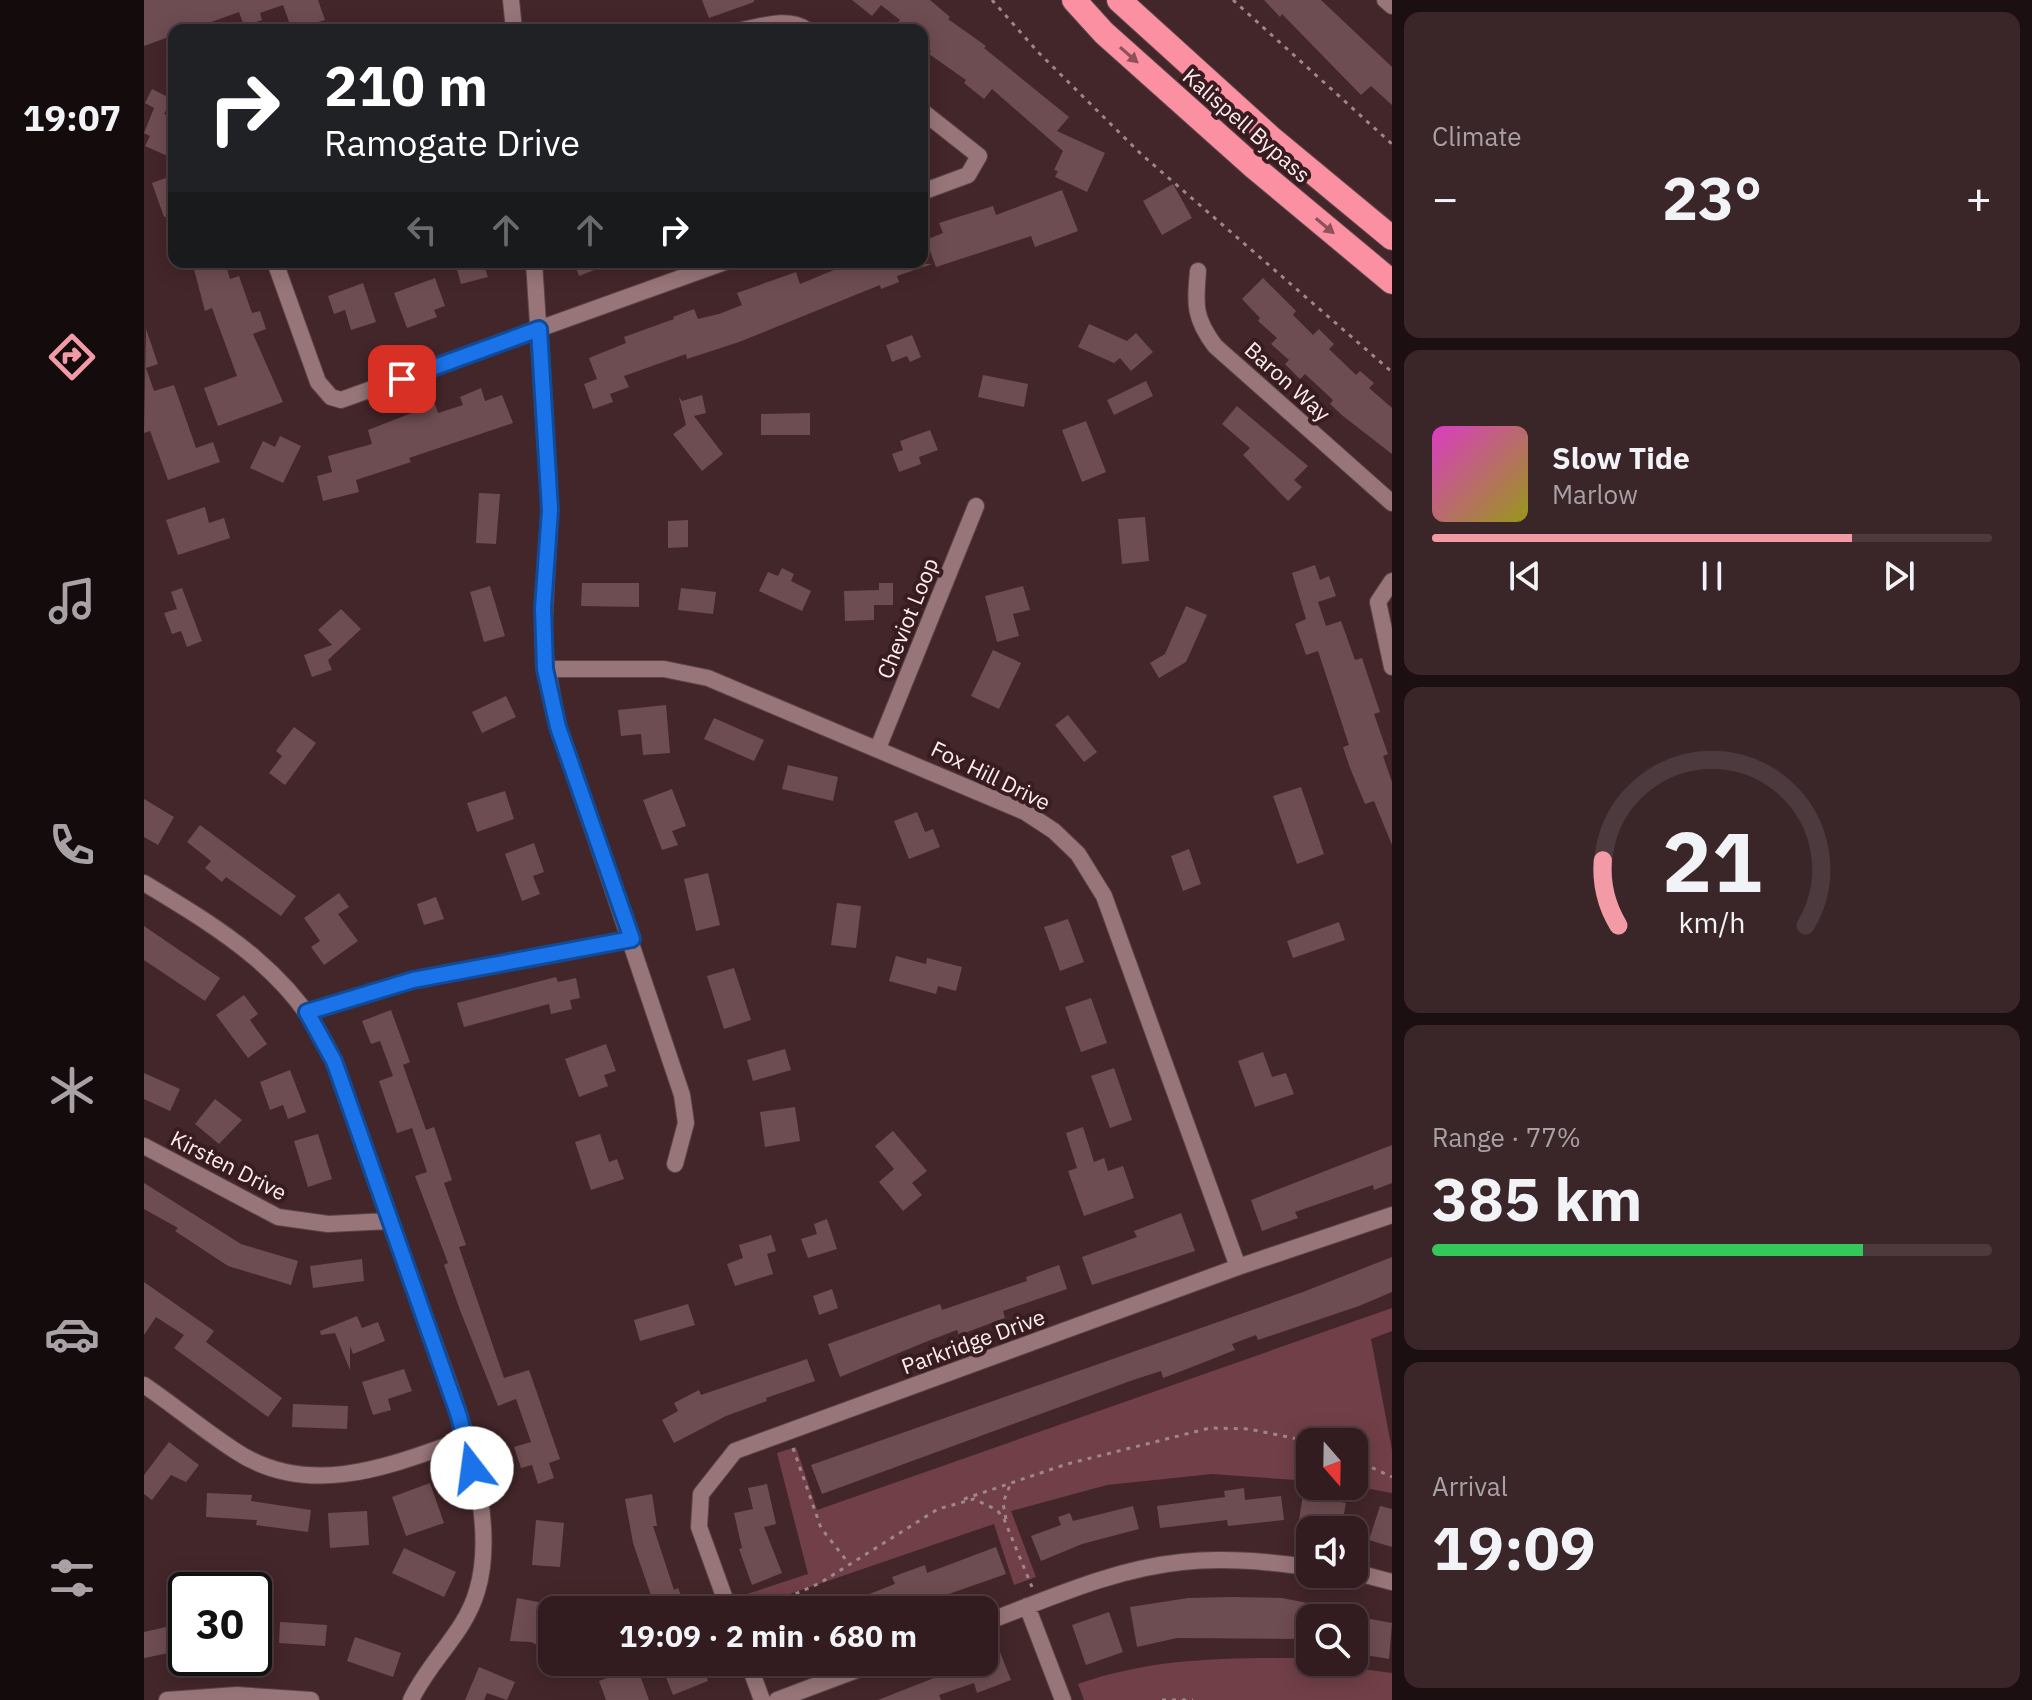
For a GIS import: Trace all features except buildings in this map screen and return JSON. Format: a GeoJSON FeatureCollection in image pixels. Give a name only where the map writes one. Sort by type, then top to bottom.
{"type":"FeatureCollection","features":[{"type":"Feature","properties":{"kind":"highway","name":"Kalispell Bypass"},"geometry":{"type":"LineString","coordinates":[[1074,0],[1104,33],[1254,167],[1392,282]]}},
{"type":"Feature","properties":{"kind":"highway","name":"Kalispell Bypass"},"geometry":{"type":"LineString","coordinates":[[1119,0],[1270,137],[1392,238]]}},
{"type":"Feature","properties":{"kind":"highway"},"geometry":{"type":"LineString","coordinates":[[1137,0],[1164,41]]}},
{"type":"Feature","properties":{"kind":"street"},"geometry":{"type":"LineString","coordinates":[[511,0],[513,24]]}},
{"type":"Feature","properties":{"kind":"street"},"geometry":{"type":"LineString","coordinates":[[1385,0],[1392,6]]}},
{"type":"Feature","properties":{"kind":"street"},"geometry":{"type":"LineString","coordinates":[[770,24],[793,24]]}},
{"type":"Feature","properties":{"kind":"street"},"geometry":{"type":"LineString","coordinates":[[928,116],[979,156],[968,175],[928,190]]}},
{"type":"Feature","properties":{"kind":"street"},"geometry":{"type":"LineString","coordinates":[[277,268],[318,382],[331,397],[351,398],[708,268]]}},
{"type":"Feature","properties":{"kind":"street"},"geometry":{"type":"LineString","coordinates":[[534,268],[550,510],[543,608],[545,669],[558,727],[632,939],[682,1095],[686,1123],[675,1164]]}},
{"type":"Feature","properties":{"kind":"street","name":"Baron Way"},"geometry":{"type":"LineString","coordinates":[[1198,271],[1195,303],[1200,325],[1215,346],[1392,503]]}},
{"type":"Feature","properties":{"kind":"street","name":"Cheviot Loop"},"geometry":{"type":"LineString","coordinates":[[878,748],[976,506]]}},
{"type":"Feature","properties":{"kind":"street"},"geometry":{"type":"LineString","coordinates":[[1392,581],[1378,602],[1392,667]]}},
{"type":"Feature","properties":{"kind":"street","name":"Fox Hill Drive"},"geometry":{"type":"LineString","coordinates":[[545,669],[678,671],[739,689],[1025,812],[1054,831],[1088,867],[1118,928],[1238,1267]]}},
{"type":"Feature","properties":{"kind":"street"},"geometry":{"type":"LineString","coordinates":[[144,883],[246,948],[282,980],[307,1012],[334,1061],[465,1439],[482,1514],[480,1577],[466,1617],[422,1677],[411,1700]]}},
{"type":"Feature","properties":{"kind":"street"},"geometry":{"type":"LineString","coordinates":[[307,1012],[413,980],[632,939]]}},
{"type":"Feature","properties":{"kind":"street","name":"Kirsten Drive"},"geometry":{"type":"LineString","coordinates":[[144,1146],[278,1217],[328,1224],[390,1221]]}},
{"type":"Feature","properties":{"kind":"street","name":"Parkridge Drive"},"geometry":{"type":"LineString","coordinates":[[724,1596],[699,1527],[701,1494],[735,1451],[1238,1267],[1392,1215]]}},
{"type":"Feature","properties":{"kind":"street"},"geometry":{"type":"LineString","coordinates":[[145,1388],[233,1450],[288,1474],[328,1477],[368,1472],[465,1439]]}},
{"type":"Feature","properties":{"kind":"street"},"geometry":{"type":"LineString","coordinates":[[998,1618],[1101,1579],[1182,1562],[1268,1562],[1296,1565]]}},
{"type":"Feature","properties":{"kind":"street"},"geometry":{"type":"LineString","coordinates":[[1368,1576],[1392,1582]]}},
{"type":"Feature","properties":{"kind":"street"},"geometry":{"type":"LineString","coordinates":[[1033,1604],[1063,1700]]}},
{"type":"Feature","properties":{"kind":"street"},"geometry":{"type":"LineString","coordinates":[[753,1676],[762,1700]]}},
{"type":"Feature","properties":{"kind":"street"},"geometry":{"type":"LineString","coordinates":[[777,1700],[841,1676]]}},
{"type":"Feature","properties":{"kind":"street"},"geometry":{"type":"LineString","coordinates":[[167,1700],[259,1695],[311,1700]]}},
{"type":"Feature","properties":{"kind":"path"},"geometry":{"type":"LineString","coordinates":[[992,0],[1039,53],[1141,154],[1392,372]]}},
{"type":"Feature","properties":{"kind":"path"},"geometry":{"type":"LineString","coordinates":[[1233,0],[1392,144]]}},
{"type":"Feature","properties":{"kind":"path"},"geometry":{"type":"LineString","coordinates":[[791,1596],[820,1583],[903,1529],[959,1501],[1021,1480],[1210,1428],[1249,1429],[1296,1439]]}},
{"type":"Feature","properties":{"kind":"path"},"geometry":{"type":"LineString","coordinates":[[787,1432],[821,1528],[850,1565]]}},
{"type":"Feature","properties":{"kind":"path"},"geometry":{"type":"LineString","coordinates":[[1368,1466],[1392,1477]]}},
{"type":"Feature","properties":{"kind":"path"},"geometry":{"type":"LineString","coordinates":[[1021,1480],[1006,1489],[1003,1503],[1033,1604]]}},
{"type":"Feature","properties":{"kind":"path"},"geometry":{"type":"LineString","coordinates":[[959,1501],[983,1502],[997,1510],[1008,1526]]}},
{"type":"Feature","properties":{"kind":"path"},"geometry":{"type":"LineString","coordinates":[[1162,1700],[1193,1700]]}},
{"type":"Feature","properties":{"kind":"shaded area"},"geometry":{"type":"Polygon","coordinates":[[[1392,1308],[1392,1331],[1371,1339],[1392,1450],[1392,1493],[1368,1489],[1368,1428],[1296,1428],[1296,1480],[1212,1474],[1107,1485],[1011,1511],[1036,1577],[1014,1585],[994,1524],[784,1596],[741,1596],[808,1574],[777,1453],[796,1447],[817,1510],[1392,1308]]]}},
{"type":"Feature","properties":{"kind":"shaded area"},"geometry":{"type":"Polygon","coordinates":[[[1296,1658],[1296,1676],[1368,1676],[1368,1670],[1392,1673],[1392,1700],[1084,1700],[1078,1684],[1135,1669],[1221,1659],[1296,1658]]]}},
{"type":"Feature","properties":{"kind":"route"},"geometry":{"type":"LineString","coordinates":[[402,379],[539,329],[550,510],[543,608],[545,669],[558,727],[632,939],[413,980],[307,1012],[334,1061],[459,1416],[472,1468]]}}]}
